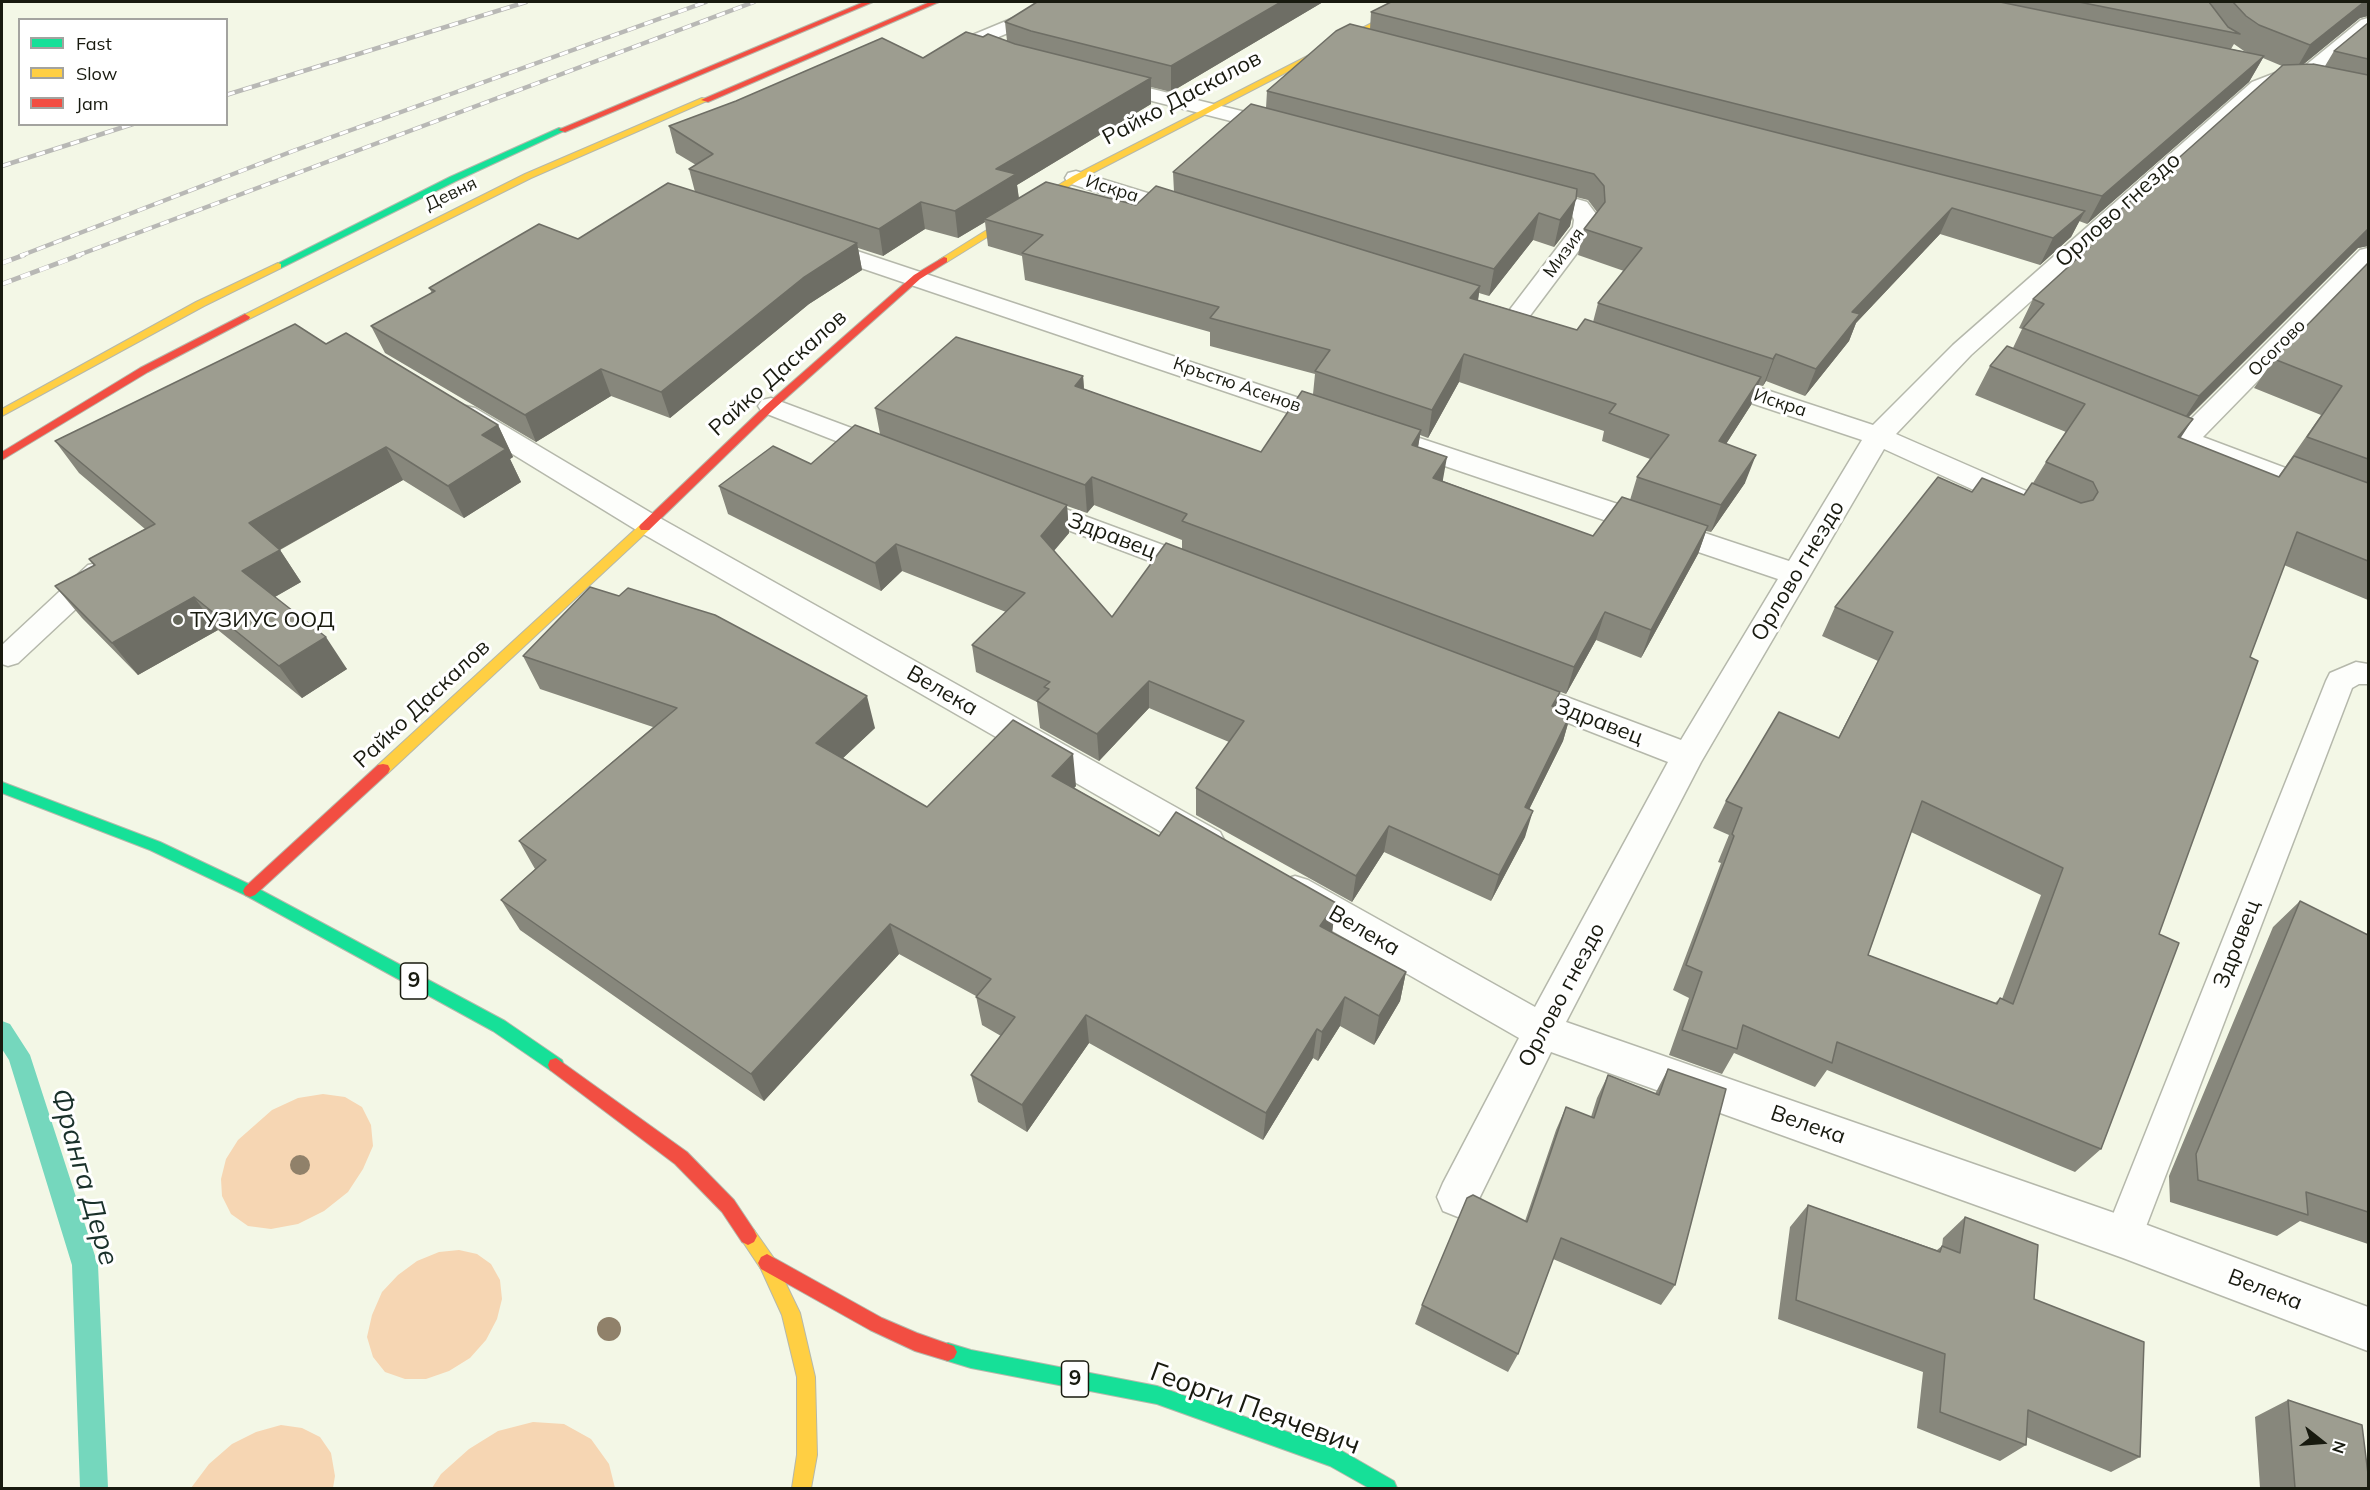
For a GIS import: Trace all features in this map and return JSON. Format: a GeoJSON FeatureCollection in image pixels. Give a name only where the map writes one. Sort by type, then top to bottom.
{"type":"FeatureCollection","features":[{"type":"Feature","properties":{"kind":"main road","name":"Девня"},"geometry":{"type":"LineString","coordinates":[[2,413],[200,304],[453,179],[587,119],[869,2]]}},
{"type":"Feature","properties":{"kind":"main road","name":"Девня"},"geometry":{"type":"LineString","coordinates":[[2,457],[144,370],[353,261],[528,176],[934,2]]}},
{"type":"Feature","properties":{"kind":"main road","name":"Райко Даскалов"},"geometry":{"type":"LineString","coordinates":[[250,891],[648,524],[771,406],[916,277],[1076,178],[1342,39],[1418,2]]}},
{"type":"Feature","properties":{"kind":"main road","name":"9"},"geometry":{"type":"LineString","coordinates":[[2,787],[155,846],[250,891],[499,1026],[592,1090],[681,1158],[728,1206],[767,1263],[791,1313],[806,1377],[807,1455],[802,1488]]}},
{"type":"Feature","properties":{"kind":"main road","name":"Георги Пеячевич"},"geometry":{"type":"LineString","coordinates":[[767,1263],[876,1324],[915,1342],[970,1359],[1157,1395],[1335,1458],[1387,1488]]}},
{"type":"Feature","properties":{"kind":"street","name":"Орлово гнездо"},"geometry":{"type":"LineString","coordinates":[[1458,1197],[1542,1031],[1688,756],[1878,436],[1973,354],[2079,230],[2269,76],[2368,24]]}},
{"type":"Feature","properties":{"kind":"street"},"geometry":{"type":"LineString","coordinates":[[1342,39],[1376,48]]}},
{"type":"Feature","properties":{"kind":"street"},"geometry":{"type":"LineString","coordinates":[[970,43],[992,51]]}},
{"type":"Feature","properties":{"kind":"street"},"geometry":{"type":"LineString","coordinates":[[2269,76],[2368,98]]}},
{"type":"Feature","properties":{"kind":"street"},"geometry":{"type":"LineString","coordinates":[[1093,80],[1299,132]]}},
{"type":"Feature","properties":{"kind":"street","name":"Искра"},"geometry":{"type":"LineString","coordinates":[[1076,178],[1212,220]]}},
{"type":"Feature","properties":{"kind":"street","name":"Мизия"},"geometry":{"type":"LineString","coordinates":[[1515,188],[1579,207],[1586,214],[1584,228],[1517,317]]}},
{"type":"Feature","properties":{"kind":"street","name":"Кръстю Асенов"},"geometry":{"type":"LineString","coordinates":[[791,237],[916,277],[1796,574]]}},
{"type":"Feature","properties":{"kind":"street","name":"Осогово"},"geometry":{"type":"LineString","coordinates":[[2185,440],[2368,255]]}},
{"type":"Feature","properties":{"kind":"street","name":"Искра"},"geometry":{"type":"LineString","coordinates":[[1686,372],[1878,436],[2042,510]]}},
{"type":"Feature","properties":{"kind":"street","name":"Велека"},"geometry":{"type":"LineString","coordinates":[[435,396],[648,524],[1240,860]]}},
{"type":"Feature","properties":{"kind":"street"},"geometry":{"type":"LineString","coordinates":[[771,406],[916,462]]}},
{"type":"Feature","properties":{"kind":"street"},"geometry":{"type":"LineString","coordinates":[[2140,422],[2368,509]]}},
{"type":"Feature","properties":{"kind":"street","name":"Здравец"},"geometry":{"type":"LineString","coordinates":[[994,491],[1229,581]]}},
{"type":"Feature","properties":{"kind":"street","name":"Здравец"},"geometry":{"type":"LineString","coordinates":[[1486,679],[1688,756]]}},
{"type":"Feature","properties":{"kind":"street","name":"Велека"},"geometry":{"type":"LineString","coordinates":[[1271,878],[1542,1031],[2123,1236],[2368,1329]]}},
{"type":"Feature","properties":{"kind":"lane"},"geometry":{"type":"LineString","coordinates":[[932,57],[1066,2]]}},
{"type":"Feature","properties":{"kind":"lane"},"geometry":{"type":"LineString","coordinates":[[4,658],[102,569]]}},
{"type":"Feature","properties":{"kind":"lane","name":"Здравец"},"geometry":{"type":"LineString","coordinates":[[2123,1236],[2340,681],[2356,673],[2368,674]]}},
{"type":"Feature","properties":{"kind":"shaded area"},"geometry":{"type":"Polygon","coordinates":[[[323,1094],[345,1097],[362,1107],[371,1125],[373,1146],[363,1169],[348,1192],[324,1211],[298,1224],[271,1229],[248,1226],[231,1214],[222,1196],[221,1179],[226,1159],[238,1140],[272,1110],[298,1098],[323,1094]]]}},
{"type":"Feature","properties":{"kind":"shaded area"},"geometry":{"type":"Polygon","coordinates":[[[459,1250],[477,1254],[491,1264],[500,1280],[502,1299],[497,1319],[486,1340],[470,1358],[449,1371],[426,1379],[405,1379],[385,1372],[373,1357],[367,1337],[372,1315],[382,1292],[398,1275],[417,1261],[439,1252],[459,1250]]]}},
{"type":"Feature","properties":{"kind":"shaded area"},"geometry":{"type":"Polygon","coordinates":[[[533,1422],[564,1424],[591,1439],[609,1464],[615,1488],[432,1488],[441,1474],[469,1449],[498,1431],[533,1422]]]}},
{"type":"Feature","properties":{"kind":"shaded area"},"geometry":{"type":"Polygon","coordinates":[[[281,1425],[302,1428],[320,1437],[331,1453],[335,1476],[333,1488],[191,1488],[209,1464],[232,1444],[256,1432],[281,1425]]]}},
{"type":"Feature","properties":{"kind":"building"},"geometry":{"type":"Polygon","coordinates":[[[1037,2],[1281,2],[1171,66],[1031,31],[1005,22],[1037,2]]]}},
{"type":"Feature","properties":{"kind":"building"},"geometry":{"type":"Polygon","coordinates":[[[1391,2],[2000,2],[2264,56],[2102,196],[1371,12],[1391,2]]]}},
{"type":"Feature","properties":{"kind":"building"},"geometry":{"type":"Polygon","coordinates":[[[2079,2],[2209,2],[2228,27],[2240,34],[2079,2]]]}},
{"type":"Feature","properties":{"kind":"building"},"geometry":{"type":"Polygon","coordinates":[[[2233,2],[2364,2],[2310,45],[2259,25],[2246,16],[2233,2]]]}},
{"type":"Feature","properties":{"kind":"building"},"geometry":{"type":"Polygon","coordinates":[[[2368,23],[2368,59],[2334,51],[2368,23]]]}},
{"type":"Feature","properties":{"kind":"building"},"geometry":{"type":"Polygon","coordinates":[[[1350,24],[2085,211],[2053,238],[1952,208],[1852,312],[1860,314],[1816,369],[1776,354],[1773,359],[1598,303],[1642,248],[1584,229],[1605,202],[1604,186],[1594,174],[1267,91],[1336,31],[1350,24]]]}},
{"type":"Feature","properties":{"kind":"building"},"geometry":{"type":"Polygon","coordinates":[[[966,32],[983,37],[988,34],[1015,44],[1151,78],[996,169],[1016,174],[955,211],[921,202],[879,229],[689,169],[713,154],[669,126],[736,101],[882,38],[923,58],[966,32]]]}},
{"type":"Feature","properties":{"kind":"building"},"geometry":{"type":"Polygon","coordinates":[[[2313,64],[2368,75],[2368,229],[2199,396],[2023,328],[2044,304],[2033,299],[2090,247],[2081,245],[2283,65],[2313,64]]]}},
{"type":"Feature","properties":{"kind":"building"},"geometry":{"type":"Polygon","coordinates":[[[1251,104],[1577,189],[1576,199],[1560,220],[1539,213],[1494,269],[1173,172],[1251,104]]]}},
{"type":"Feature","properties":{"kind":"building"},"geometry":{"type":"Polygon","coordinates":[[[1046,182],[1136,205],[1156,186],[1480,286],[1470,298],[1577,330],[1585,319],[1761,377],[1719,441],[1756,455],[1721,505],[1637,477],[1669,435],[1609,413],[1616,404],[1464,354],[1432,410],[1315,371],[1330,350],[1210,318],[1219,307],[1022,253],[1043,235],[984,219],[1046,182]]]}},
{"type":"Feature","properties":{"kind":"building"},"geometry":{"type":"Polygon","coordinates":[[[668,183],[857,243],[803,278],[661,392],[601,369],[525,415],[371,326],[435,291],[429,288],[539,224],[578,239],[668,183]]]}},
{"type":"Feature","properties":{"kind":"building"},"geometry":{"type":"Polygon","coordinates":[[[2368,263],[2368,459],[2307,437],[2342,386],[2274,359],[2368,263]]]}},
{"type":"Feature","properties":{"kind":"building"},"geometry":{"type":"Polygon","coordinates":[[[295,324],[326,344],[346,333],[498,425],[482,435],[506,449],[448,486],[386,447],[249,523],[280,550],[242,571],[326,637],[279,666],[194,597],[112,643],[55,586],[95,565],[89,559],[155,524],[55,441],[295,324]]]}},
{"type":"Feature","properties":{"kind":"building"},"geometry":{"type":"Polygon","coordinates":[[[956,337],[1083,376],[1075,386],[1261,452],[1302,391],[1421,430],[1412,445],[1447,457],[1433,478],[1593,536],[1622,497],[1708,526],[1651,630],[1605,612],[1574,667],[1182,521],[1187,514],[1092,477],[1085,485],[875,408],[956,337]]]}},
{"type":"Feature","properties":{"kind":"building"},"geometry":{"type":"Polygon","coordinates":[[[2007,346],[2193,419],[2178,437],[2279,477],[2294,456],[2368,483],[2368,561],[2297,532],[2250,657],[2258,661],[2159,934],[2179,943],[2101,1149],[1837,1042],[1832,1063],[1743,1025],[1737,1049],[1682,1030],[1702,972],[1686,965],[1734,836],[1732,834],[1742,808],[1726,801],[1779,712],[1839,738],[1893,632],[1835,607],[1938,477],[1972,492],[1982,478],[2024,495],[2032,483],[2081,503],[2093,500],[2098,492],[2093,482],[2046,462],[2085,404],[1990,366],[2007,346]],[[1922,801],[1868,955],[1997,1004],[2000,998],[2013,1004],[2063,868],[1922,801]]]}},
{"type":"Feature","properties":{"kind":"building"},"geometry":{"type":"Polygon","coordinates":[[[855,425],[1067,505],[1041,536],[1112,617],[1166,543],[1560,692],[1552,706],[1571,713],[1525,807],[1533,811],[1499,875],[1389,826],[1356,876],[1196,788],[1244,721],[1149,681],[1097,734],[1037,701],[1049,689],[1044,687],[1050,682],[972,645],[1025,593],[896,544],[875,563],[719,486],[773,446],[811,464],[855,425]]]}},
{"type":"Feature","properties":{"kind":"building"},"geometry":{"type":"Polygon","coordinates":[[[590,587],[619,596],[628,588],[715,615],[867,696],[816,743],[927,807],[1013,720],[1073,754],[1052,776],[1159,836],[1176,812],[1336,903],[1320,926],[1406,972],[1379,1016],[1345,997],[1322,1032],[1317,1029],[1266,1113],[1086,1015],[1022,1105],[971,1075],[1015,1017],[976,997],[991,979],[890,924],[751,1074],[501,900],[546,860],[519,841],[677,708],[523,656],[590,587]]]}},
{"type":"Feature","properties":{"kind":"building"},"geometry":{"type":"Polygon","coordinates":[[[2300,901],[2368,935],[2368,1212],[2306,1192],[2308,1215],[2198,1180],[2196,1154],[2300,901]]]}},
{"type":"Feature","properties":{"kind":"building"},"geometry":{"type":"Polygon","coordinates":[[[1668,1069],[1726,1089],[1675,1285],[1561,1238],[1518,1354],[1422,1305],[1467,1198],[1473,1195],[1527,1222],[1566,1107],[1594,1118],[1608,1075],[1659,1095],[1668,1069]]]}},
{"type":"Feature","properties":{"kind":"building"},"geometry":{"type":"Polygon","coordinates":[[[1808,1205],[1940,1252],[1942,1246],[1960,1253],[1965,1217],[2038,1245],[2034,1299],[2144,1342],[2140,1457],[2028,1410],[2026,1445],[1940,1412],[1945,1354],[1796,1300],[1808,1205]]]}},
{"type":"Feature","properties":{"kind":"building"},"geometry":{"type":"Polygon","coordinates":[[[2288,1400],[2362,1425],[2368,1488],[2295,1488],[2288,1400]]]}},
{"type":"Feature","properties":{"kind":"waterway","name":"Франга Дере"},"geometry":{"type":"LineString","coordinates":[[2,1031],[19,1055],[85,1265],[94,1488]]}},
{"type":"Feature","properties":{"kind":"railway"},"geometry":{"type":"LineString","coordinates":[[228,94],[526,2]]}},
{"type":"Feature","properties":{"kind":"railway"},"geometry":{"type":"LineString","coordinates":[[20,256],[293,151],[706,2]]}},
{"type":"Feature","properties":{"kind":"railway"},"geometry":{"type":"LineString","coordinates":[[76,256],[754,2]]}},
{"type":"Feature","properties":{"kind":"railway"},"geometry":{"type":"LineString","coordinates":[[2,166],[127,126]]}},
{"type":"Feature","properties":{"kind":"railway"},"geometry":{"type":"LineString","coordinates":[[2,263],[24,255]]}},
{"type":"Feature","properties":{"kind":"railway"},"geometry":{"type":"LineString","coordinates":[[2,284],[80,255]]}},
{"type":"Feature","properties":{"kind":"traffic: fast"},"geometry":{"type":"LineString","coordinates":[[278,266],[453,179],[562,130]]}},
{"type":"Feature","properties":{"kind":"traffic: fast"},"geometry":{"type":"LineString","coordinates":[[2,787],[155,846],[250,891],[499,1026],[556,1065]]}},
{"type":"Feature","properties":{"kind":"traffic: fast"},"geometry":{"type":"LineString","coordinates":[[948,1352],[971,1359],[1157,1395],[1335,1458],[1387,1488]]}},
{"type":"Feature","properties":{"kind":"traffic: slow"},"geometry":{"type":"LineString","coordinates":[[944,260],[1076,178],[1418,2]]}},
{"type":"Feature","properties":{"kind":"traffic: slow"},"geometry":{"type":"LineString","coordinates":[[245,317],[528,176],[705,100]]}},
{"type":"Feature","properties":{"kind":"traffic: slow"},"geometry":{"type":"LineString","coordinates":[[2,413],[200,304],[278,266]]}},
{"type":"Feature","properties":{"kind":"traffic: slow"},"geometry":{"type":"LineString","coordinates":[[383,769],[645,527]]}},
{"type":"Feature","properties":{"kind":"traffic: slow"},"geometry":{"type":"LineString","coordinates":[[748,1236],[767,1263],[791,1313],[806,1377],[807,1455],[802,1488]]}},
{"type":"Feature","properties":{"kind":"traffic: jam"},"geometry":{"type":"LineString","coordinates":[[562,130],[869,2]]}},
{"type":"Feature","properties":{"kind":"traffic: jam"},"geometry":{"type":"LineString","coordinates":[[705,100],[935,2]]}},
{"type":"Feature","properties":{"kind":"traffic: jam"},"geometry":{"type":"LineString","coordinates":[[645,527],[771,406],[917,277],[944,260]]}},
{"type":"Feature","properties":{"kind":"traffic: jam"},"geometry":{"type":"LineString","coordinates":[[2,457],[144,370],[245,317]]}},
{"type":"Feature","properties":{"kind":"traffic: jam"},"geometry":{"type":"LineString","coordinates":[[250,891],[383,769]]}},
{"type":"Feature","properties":{"kind":"traffic: jam"},"geometry":{"type":"LineString","coordinates":[[556,1065],[681,1158],[728,1206],[748,1236]]}},
{"type":"Feature","properties":{"kind":"traffic: jam"},"geometry":{"type":"LineString","coordinates":[[767,1263],[876,1324],[915,1342],[948,1352]]}},
{"type":"Feature","properties":{"kind":"place","name":"ТУЗИУС ООД"},"geometry":{"type":"Point","coordinates":[178,620]}}]}
